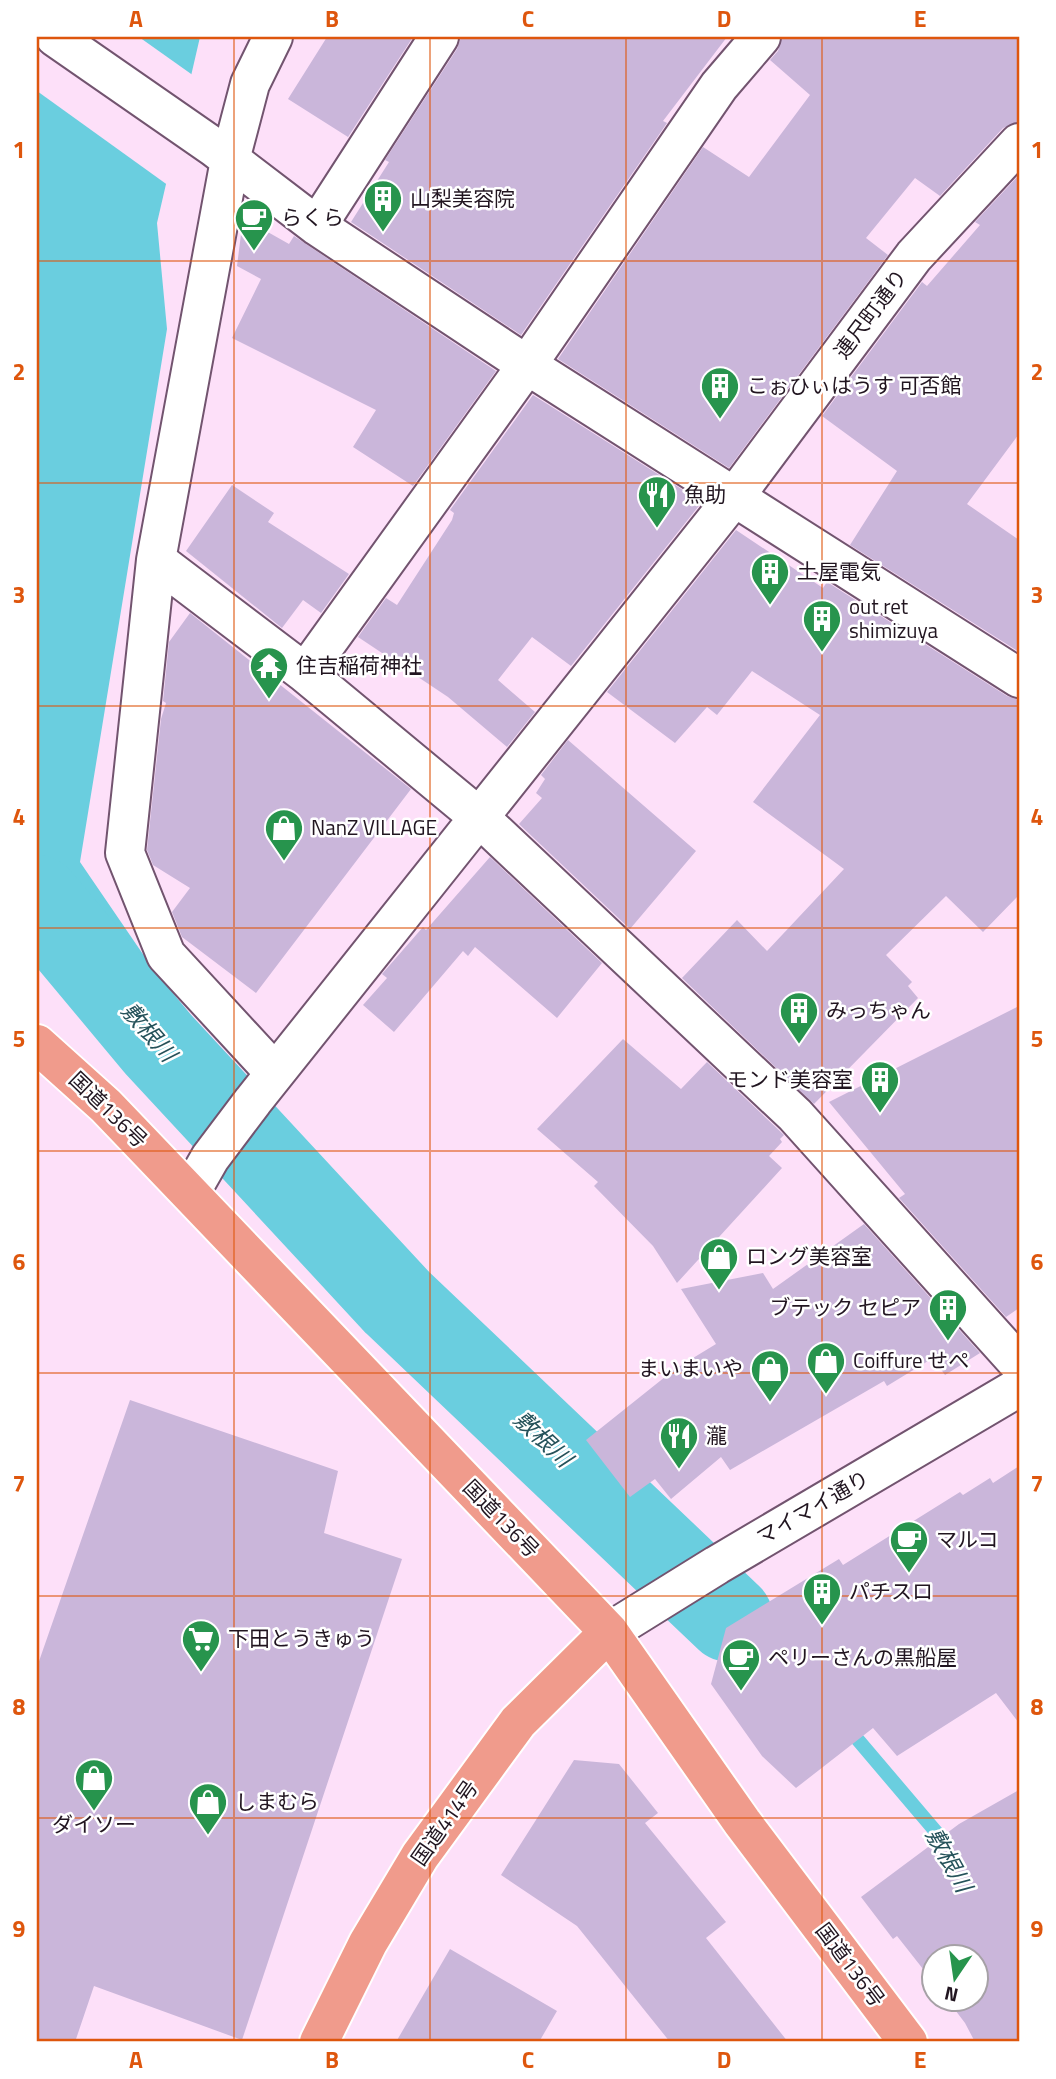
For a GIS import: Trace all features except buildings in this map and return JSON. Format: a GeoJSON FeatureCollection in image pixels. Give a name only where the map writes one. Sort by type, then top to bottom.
{"type":"FeatureCollection","features":[{"type":"Feature","properties":{"kind":"highway","name":"国道136号"},"geometry":{"type":"LineString","coordinates":[[39,1046],[106,1106],[609,1632],[742,1822],[908,2042]]}},
{"type":"Feature","properties":{"kind":"highway","name":"国道414号"},"geometry":{"type":"LineString","coordinates":[[319,2042],[368,1943],[420,1856],[518,1722],[609,1632]]}},
{"type":"Feature","properties":{"kind":"street"},"geometry":{"type":"LineString","coordinates":[[55,37],[222,154],[317,226],[527,365],[1019,678]]}},
{"type":"Feature","properties":{"kind":"street"},"geometry":{"type":"LineString","coordinates":[[264,1087],[166,955],[125,853],[156,559],[222,154],[250,84],[273,37]]}},
{"type":"Feature","properties":{"kind":"street"},"geometry":{"type":"LineString","coordinates":[[317,226],[439,37]]}},
{"type":"Feature","properties":{"kind":"street"},"geometry":{"type":"LineString","coordinates":[[305,673],[527,365],[719,86],[761,37]]}},
{"type":"Feature","properties":{"kind":"street","name":"連尺町通り"},"geometry":{"type":"LineString","coordinates":[[190,1193],[211,1157],[264,1087],[735,496],[914,256],[1019,143]]}},
{"type":"Feature","properties":{"kind":"street"},"geometry":{"type":"LineString","coordinates":[[156,559],[305,673],[480,818],[795,1115],[1019,1364]]}},
{"type":"Feature","properties":{"kind":"street","name":"マイマイ通り"},"geometry":{"type":"LineString","coordinates":[[609,1632],[717,1565],[1019,1387]]}},
{"type":"Feature","properties":{"kind":"water"},"geometry":{"type":"Polygon","coordinates":[[[37,37],[200,37],[157,223],[167,329],[80,862],[220,1067],[174,1106],[41,956],[37,967],[37,37]]]}},
{"type":"Feature","properties":{"kind":"pier"},"geometry":{"type":"Polygon","coordinates":[[[37,37],[139,37],[194,76],[169,186],[37,91],[37,37]]]}},
{"type":"Feature","properties":{"kind":"waterway","name":"敷根川"},"geometry":{"type":"LineString","coordinates":[[37,899],[158,1044],[397,1302],[729,1618]]}},
{"type":"Feature","properties":{"kind":"waterway","name":"敷根川"},"geometry":{"type":"LineString","coordinates":[[729,1618],[748,1635]]}},
{"type":"Feature","properties":{"kind":"waterway","name":"敷根川"},"geometry":{"type":"LineString","coordinates":[[847,1727],[937,1833],[947,1853]]}},
{"type":"Feature","properties":{"kind":"place","name":"山梨美容院"},"geometry":{"type":"Point","coordinates":[383,233]}},
{"type":"Feature","properties":{"kind":"place","name":"らくら"},"geometry":{"type":"Point","coordinates":[254,252]}},
{"type":"Feature","properties":{"kind":"place","name":"こぉひぃはうす 可否館"},"geometry":{"type":"Point","coordinates":[720,420]}},
{"type":"Feature","properties":{"kind":"place","name":"魚助"},"geometry":{"type":"Point","coordinates":[657,529]}},
{"type":"Feature","properties":{"kind":"place","name":"土屋電気"},"geometry":{"type":"Point","coordinates":[770,606]}},
{"type":"Feature","properties":{"kind":"place","name":"out ret shimizuya"},"geometry":{"type":"Point","coordinates":[822,653]}},
{"type":"Feature","properties":{"kind":"place","name":"住吉稲荷神社"},"geometry":{"type":"Point","coordinates":[269,700]}},
{"type":"Feature","properties":{"kind":"place","name":"NanZ VILLAGE"},"geometry":{"type":"Point","coordinates":[284,862]}},
{"type":"Feature","properties":{"kind":"place","name":"みっちゃん"},"geometry":{"type":"Point","coordinates":[799,1045]}},
{"type":"Feature","properties":{"kind":"place","name":"モンド美容室"},"geometry":{"type":"Point","coordinates":[880,1114]}},
{"type":"Feature","properties":{"kind":"place","name":"ロング美容室"},"geometry":{"type":"Point","coordinates":[719,1291]}},
{"type":"Feature","properties":{"kind":"place","name":"ブテック セピア"},"geometry":{"type":"Point","coordinates":[948,1342]}},
{"type":"Feature","properties":{"kind":"place","name":"Coiffure せぺ"},"geometry":{"type":"Point","coordinates":[826,1395]}},
{"type":"Feature","properties":{"kind":"place","name":"まいまいや"},"geometry":{"type":"Point","coordinates":[770,1403]}},
{"type":"Feature","properties":{"kind":"place","name":"瀧"},"geometry":{"type":"Point","coordinates":[679,1470]}},
{"type":"Feature","properties":{"kind":"place","name":"マルコ"},"geometry":{"type":"Point","coordinates":[909,1574]}},
{"type":"Feature","properties":{"kind":"place","name":"パチスロ"},"geometry":{"type":"Point","coordinates":[822,1626]}},
{"type":"Feature","properties":{"kind":"place","name":"下田とうきゅう"},"geometry":{"type":"Point","coordinates":[201,1673]}},
{"type":"Feature","properties":{"kind":"place","name":"ペリーさんの黒船屋"},"geometry":{"type":"Point","coordinates":[741,1692]}},
{"type":"Feature","properties":{"kind":"place","name":"ダイソー"},"geometry":{"type":"Point","coordinates":[94,1812]}},
{"type":"Feature","properties":{"kind":"place","name":"しまむら"},"geometry":{"type":"Point","coordinates":[208,1836]}}]}
